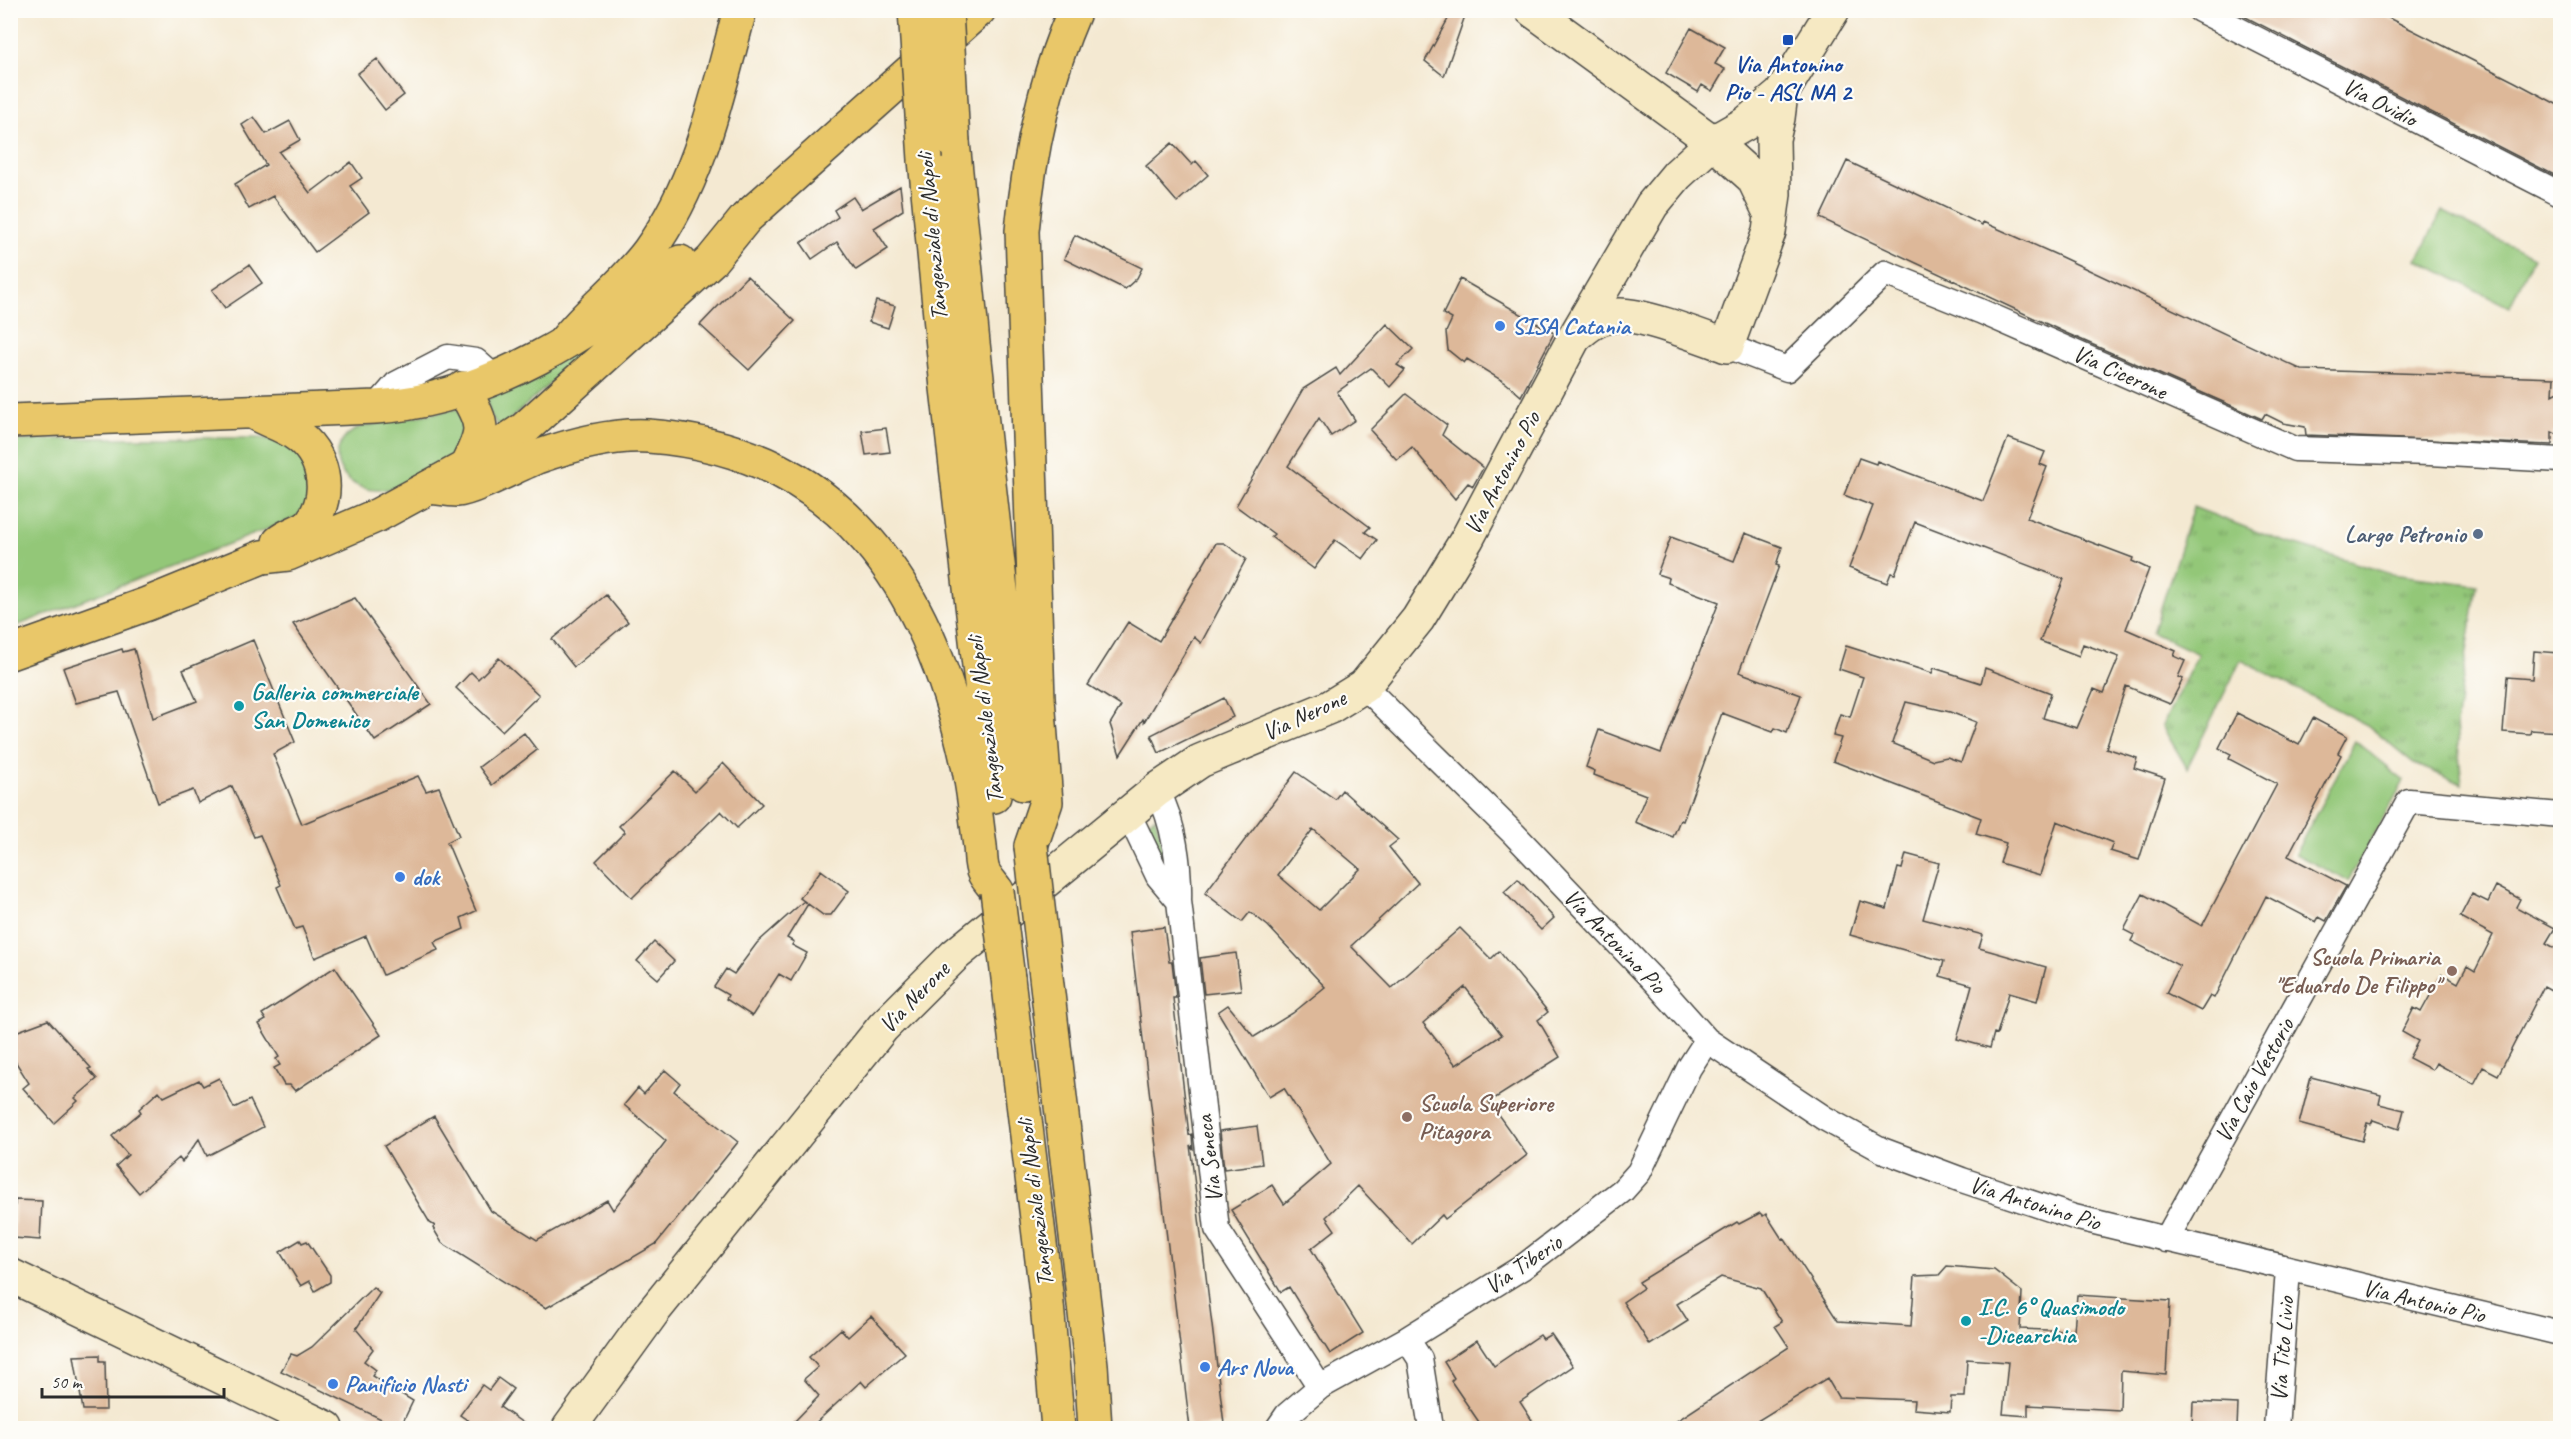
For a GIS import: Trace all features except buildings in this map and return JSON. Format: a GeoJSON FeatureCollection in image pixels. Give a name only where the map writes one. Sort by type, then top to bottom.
{"type":"FeatureCollection","features":[{"type":"Feature","properties":{"kind":"main road"},"geometry":{"type":"LineString","coordinates":[[565,341],[586,315],[632,273],[675,211],[700,154],[740,10]]}},
{"type":"Feature","properties":{"kind":"main road","name":"Tangenziale di Napoli"},"geometry":{"type":"LineString","coordinates":[[915,10],[925,160],[947,388],[1001,849],[997,891],[1046,1293],[1058,1428]]}},
{"type":"Feature","properties":{"kind":"main road","name":"Tangenziale di Napoli"},"geometry":{"type":"LineString","coordinates":[[946,10],[953,142],[973,343],[1091,1365],[1095,1428]]}},
{"type":"Feature","properties":{"kind":"main road"},"geometry":{"type":"LineString","coordinates":[[10,653],[147,604],[262,557],[288,554],[378,515],[466,467],[524,429],[711,261],[746,218],[979,10]]}},
{"type":"Feature","properties":{"kind":"main road"},"geometry":{"type":"LineString","coordinates":[[1031,846],[1046,802],[1038,698],[1022,231],[1031,154],[1041,105],[1056,57],[1075,10]]}},
{"type":"Feature","properties":{"kind":"main road"},"geometry":{"type":"LineString","coordinates":[[10,421],[398,406],[494,377],[589,330],[699,246],[746,218]]}},
{"type":"Feature","properties":{"kind":"main road"},"geometry":{"type":"LineString","coordinates":[[463,388],[481,427],[479,440],[466,467]]}},
{"type":"Feature","properties":{"kind":"main road"},"geometry":{"type":"LineString","coordinates":[[254,412],[294,433],[308,446],[317,459],[323,490],[321,505],[310,524],[284,537],[262,557]]}},
{"type":"Feature","properties":{"kind":"main road"},"geometry":{"type":"LineString","coordinates":[[430,487],[459,490],[537,457],[576,445],[613,438],[646,436],[710,444],[777,469],[836,507],[862,532],[887,564],[923,625],[938,660],[969,768],[983,871],[997,891]]}},
{"type":"Feature","properties":{"kind":"street"},"geometry":{"type":"LineString","coordinates":[[1532,10],[1713,142],[1753,178],[1771,215]]}},
{"type":"Feature","properties":{"kind":"street","name":"Via Antonino Pio"},"geometry":{"type":"LineString","coordinates":[[1833,10],[1780,94],[1745,124],[1713,142],[1677,175],[1652,205],[1617,265],[1592,290],[1574,338],[1467,538],[1418,619],[1364,686],[1514,834],[1707,1040],[1824,1118],[1882,1150],[2074,1217],[2288,1270]]}},
{"type":"Feature","properties":{"kind":"street","name":"Via Ovidio"},"geometry":{"type":"LineString","coordinates":[[2200,10],[2560,194]]}},
{"type":"Feature","properties":{"kind":"street","name":"Via Antonino Pio"},"geometry":{"type":"LineString","coordinates":[[1574,338],[1590,323],[1620,315],[1638,318],[1727,346],[1765,243],[1771,215],[1774,194],[1773,139],[1779,118],[1780,94]]}},
{"type":"Feature","properties":{"kind":"street"},"geometry":{"type":"LineString","coordinates":[[1677,175],[1710,172],[1722,174],[1747,189],[1771,215]]}},
{"type":"Feature","properties":{"kind":"street","name":"Via Antonino Pio"},"geometry":{"type":"LineString","coordinates":[[1617,265],[1612,286],[1615,299],[1623,309],[1638,318]]}},
{"type":"Feature","properties":{"kind":"street","name":"Via Cicerone"},"geometry":{"type":"LineString","coordinates":[[1727,346],[1787,369],[1885,273],[1980,310],[2295,449],[2560,460]]}},
{"type":"Feature","properties":{"kind":"street"},"geometry":{"type":"LineString","coordinates":[[376,407],[396,384],[448,357],[476,361],[494,377]]}},
{"type":"Feature","properties":{"kind":"street"},"geometry":{"type":"LineString","coordinates":[[448,357],[463,388]]}},
{"type":"Feature","properties":{"kind":"street","name":"Via Nerone"},"geometry":{"type":"LineString","coordinates":[[569,1428],[653,1312],[883,1027],[955,955],[1156,790],[1200,761],[1330,707],[1364,686]]}},
{"type":"Feature","properties":{"kind":"street","name":"Via Seneca"},"geometry":{"type":"LineString","coordinates":[[1156,790],[1166,807],[1179,874],[1179,901],[1217,1229],[1320,1387]]}},
{"type":"Feature","properties":{"kind":"street","name":"Via Caio Vestorio"},"geometry":{"type":"LineString","coordinates":[[2166,1240],[2409,801],[2560,815]]}},
{"type":"Feature","properties":{"kind":"street"},"geometry":{"type":"LineString","coordinates":[[1128,813],[1158,876],[1179,901]]}},
{"type":"Feature","properties":{"kind":"street","name":"Via Tiberio"},"geometry":{"type":"LineString","coordinates":[[1278,1428],[1287,1415],[1320,1387],[1407,1339],[1523,1267],[1623,1190],[1639,1172],[1689,1068],[1707,1040]]}},
{"type":"Feature","properties":{"kind":"street","name":"Via Antonio Pio"},"geometry":{"type":"LineString","coordinates":[[2288,1270],[2560,1333]]}},
{"type":"Feature","properties":{"kind":"street","name":"Via Tito Livio"},"geometry":{"type":"LineString","coordinates":[[2276,1428],[2288,1270]]}},
{"type":"Feature","properties":{"kind":"street"},"geometry":{"type":"LineString","coordinates":[[10,1275],[327,1428]]}},
{"type":"Feature","properties":{"kind":"street"},"geometry":{"type":"LineString","coordinates":[[1407,1339],[1420,1359],[1431,1428]]}},
{"type":"Feature","properties":{"kind":"green space"},"geometry":{"type":"Polygon","coordinates":[[[2442,211],[2534,257],[2509,307],[2417,260],[2442,211]]]}},
{"type":"Feature","properties":{"kind":"green space"},"geometry":{"type":"Polygon","coordinates":[[[655,291],[501,427],[495,422],[489,410],[488,398],[518,385],[655,291]]]}},
{"type":"Feature","properties":{"kind":"green space"},"geometry":{"type":"Polygon","coordinates":[[[455,409],[463,411],[472,430],[464,445],[450,457],[398,487],[376,490],[361,487],[341,471],[337,460],[339,448],[346,437],[360,427],[455,409]]]}},
{"type":"Feature","properties":{"kind":"green space"},"geometry":{"type":"Polygon","coordinates":[[[94,438],[260,438],[276,440],[303,456],[312,497],[296,518],[11,628],[11,441],[94,438]]]}},
{"type":"Feature","properties":{"kind":"green space"},"geometry":{"type":"Polygon","coordinates":[[[2193,507],[2273,538],[2391,574],[2477,585],[2456,725],[2462,784],[2415,764],[2367,725],[2241,660],[2187,768],[2162,726],[2198,654],[2153,633],[2193,507]]]}},
{"type":"Feature","properties":{"kind":"green space"},"geometry":{"type":"Polygon","coordinates":[[[2355,741],[2404,781],[2348,881],[2295,854],[2355,741]]]}},
{"type":"Feature","properties":{"kind":"green space"},"geometry":{"type":"Polygon","coordinates":[[[1155,817],[1172,879],[1143,826],[1155,817]]]}},
{"type":"Feature","properties":{"kind":"place","name":"Via Antonino Pio - ASL NA 2"},"geometry":{"type":"Point","coordinates":[1788,40]}},
{"type":"Feature","properties":{"kind":"place","name":"SISA Catania"},"geometry":{"type":"Point","coordinates":[1500,326]}},
{"type":"Feature","properties":{"kind":"place","name":"Largo Petronio"},"geometry":{"type":"Point","coordinates":[2478,534]}},
{"type":"Feature","properties":{"kind":"place","name":"Galleria commerciale San Domenico"},"geometry":{"type":"Point","coordinates":[239,706]}},
{"type":"Feature","properties":{"kind":"place","name":"dok"},"geometry":{"type":"Point","coordinates":[400,877]}},
{"type":"Feature","properties":{"kind":"place","name":"Scuola Primaria \"Eduardo De Filippo\""},"geometry":{"type":"Point","coordinates":[2452,971]}},
{"type":"Feature","properties":{"kind":"place","name":"Scuola Superiore Pitagora"},"geometry":{"type":"Point","coordinates":[1407,1117]}},
{"type":"Feature","properties":{"kind":"place","name":"I.C. 6° Quasimodo -Dicearchia"},"geometry":{"type":"Point","coordinates":[1966,1321]}},
{"type":"Feature","properties":{"kind":"place","name":"Ars Nova"},"geometry":{"type":"Point","coordinates":[1205,1367]}},
{"type":"Feature","properties":{"kind":"place","name":"Panificio Nasti"},"geometry":{"type":"Point","coordinates":[333,1384]}}]}
